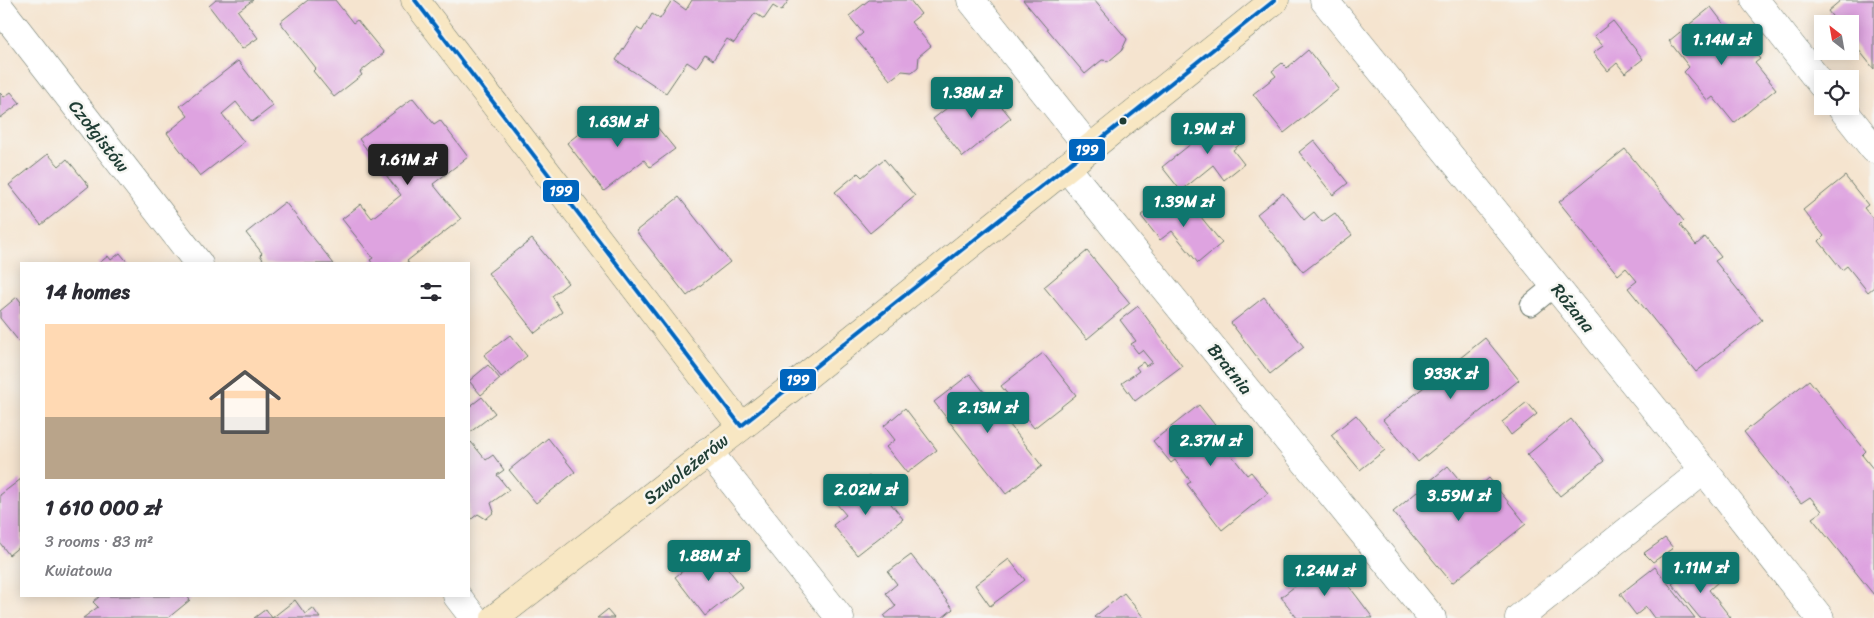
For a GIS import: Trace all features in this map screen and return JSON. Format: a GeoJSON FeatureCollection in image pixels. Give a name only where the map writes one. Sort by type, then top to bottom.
{"type":"FeatureCollection","features":[{"type":"Feature","properties":{"kind":"street"},"geometry":{"type":"LineString","coordinates":[[415,0],[741,426]]}},
{"type":"Feature","properties":{"kind":"street"},"geometry":{"type":"LineString","coordinates":[[971,0],[1090,149]]}},
{"type":"Feature","properties":{"kind":"street","name":"Szwoleżerów"},"geometry":{"type":"LineString","coordinates":[[495,618],[795,385],[1275,0]]}},
{"type":"Feature","properties":{"kind":"street","name":"Różana"},"geometry":{"type":"LineString","coordinates":[[1324,0],[1704,470],[1820,618]]}},
{"type":"Feature","properties":{"kind":"street"},"geometry":{"type":"LineString","coordinates":[[1760,2],[1814,73]]}},
{"type":"Feature","properties":{"kind":"street","name":"Czołgistów"},"geometry":{"type":"LineString","coordinates":[[0,8],[197,262]]}},
{"type":"Feature","properties":{"kind":"street"},"geometry":{"type":"LineString","coordinates":[[1847,115],[1874,149]]}},
{"type":"Feature","properties":{"kind":"street","name":"Bratnia"},"geometry":{"type":"LineString","coordinates":[[1066,167],[1432,618]]}},
{"type":"Feature","properties":{"kind":"street"},"geometry":{"type":"LineString","coordinates":[[708,451],[840,618]]}},
{"type":"Feature","properties":{"kind":"street"},"geometry":{"type":"LineString","coordinates":[[1519,618],[1704,470]]}},
{"type":"Feature","properties":{"kind":"street"},"geometry":{"type":"LineString","coordinates":[[458,597],[474,618]]}},
{"type":"Feature","properties":{"kind":"lane"},"geometry":{"type":"LineString","coordinates":[[1531,305],[1554,286]]}},
{"type":"Feature","properties":{"kind":"building"},"geometry":{"type":"Polygon","coordinates":[[[216,0],[253,0],[238,11],[258,38],[242,49],[209,6],[216,0]]]}},
{"type":"Feature","properties":{"kind":"building"},"geometry":{"type":"Polygon","coordinates":[[[308,0],[335,0],[353,23],[357,20],[384,53],[360,72],[362,75],[334,97],[313,71],[316,68],[280,22],[308,0]]]}},
{"type":"Feature","properties":{"kind":"building"},"geometry":{"type":"Polygon","coordinates":[[[672,0],[686,10],[692,0],[789,0],[781,11],[773,6],[764,19],[755,13],[734,43],[727,39],[713,60],[705,54],[696,68],[687,62],[666,93],[616,60],[637,28],[642,31],[652,14],[660,19],[672,0]]]}},
{"type":"Feature","properties":{"kind":"building"},"geometry":{"type":"Polygon","coordinates":[[[869,0],[910,0],[921,14],[911,22],[931,46],[919,56],[918,67],[912,72],[902,71],[890,80],[856,39],[863,33],[849,16],[869,0]]]}},
{"type":"Feature","properties":{"kind":"building"},"geometry":{"type":"Polygon","coordinates":[[[1023,0],[1094,0],[1127,39],[1122,50],[1109,61],[1102,60],[1085,74],[1023,0]]]}},
{"type":"Feature","properties":{"kind":"building"},"geometry":{"type":"Polygon","coordinates":[[[1841,0],[1874,0],[1874,69],[1859,50],[1859,15],[1831,15],[1828,11],[1841,0]]]}},
{"type":"Feature","properties":{"kind":"building"},"geometry":{"type":"Polygon","coordinates":[[[1711,7],[1733,36],[1729,39],[1741,53],[1749,46],[1760,59],[1755,63],[1776,89],[1734,123],[1713,97],[1708,101],[1684,72],[1689,67],[1669,41],[1711,7]]]}},
{"type":"Feature","properties":{"kind":"building"},"geometry":{"type":"Polygon","coordinates":[[[1613,21],[1643,59],[1625,73],[1617,63],[1608,71],[1593,53],[1603,46],[1594,36],[1613,21]]]}},
{"type":"Feature","properties":{"kind":"building"},"geometry":{"type":"Polygon","coordinates":[[[1308,50],[1339,89],[1284,133],[1253,94],[1276,76],[1272,71],[1282,63],[1287,68],[1308,50]]]}},
{"type":"Feature","properties":{"kind":"building"},"geometry":{"type":"Polygon","coordinates":[[[238,61],[273,106],[252,122],[236,102],[222,114],[244,142],[200,176],[167,133],[188,116],[180,106],[238,61]]]}},
{"type":"Feature","properties":{"kind":"building"},"geometry":{"type":"Polygon","coordinates":[[[981,81],[1011,118],[963,157],[933,119],[981,81]]]}},
{"type":"Feature","properties":{"kind":"building"},"geometry":{"type":"Polygon","coordinates":[[[11,92],[20,103],[0,118],[0,93],[4,97],[11,92]]]}},
{"type":"Feature","properties":{"kind":"building"},"geometry":{"type":"Polygon","coordinates":[[[413,98],[434,124],[440,120],[468,157],[433,184],[461,219],[408,262],[372,262],[370,260],[373,258],[342,219],[361,204],[372,218],[401,195],[359,139],[413,98]]]}},
{"type":"Feature","properties":{"kind":"building"},"geometry":{"type":"Polygon","coordinates":[[[609,110],[625,131],[638,120],[653,122],[675,149],[650,167],[644,160],[604,191],[567,143],[609,110]]]}},
{"type":"Feature","properties":{"kind":"building"},"geometry":{"type":"Polygon","coordinates":[[[1227,115],[1246,139],[1233,150],[1244,164],[1224,180],[1213,165],[1181,191],[1162,167],[1227,115]]]}},
{"type":"Feature","properties":{"kind":"building"},"geometry":{"type":"Polygon","coordinates":[[[1314,140],[1348,183],[1333,195],[1299,152],[1314,140]]]}},
{"type":"Feature","properties":{"kind":"building"},"geometry":{"type":"Polygon","coordinates":[[[1625,149],[1684,221],[1680,225],[1696,245],[1705,237],[1721,257],[1715,261],[1762,320],[1696,372],[1628,288],[1637,281],[1626,268],[1618,275],[1559,202],[1625,149]]]}},
{"type":"Feature","properties":{"kind":"building"},"geometry":{"type":"Polygon","coordinates":[[[48,154],[59,166],[67,159],[89,186],[41,225],[9,185],[48,154]]]}},
{"type":"Feature","properties":{"kind":"building"},"geometry":{"type":"Polygon","coordinates":[[[884,159],[915,196],[870,233],[835,192],[858,173],[862,177],[884,159]]]}},
{"type":"Feature","properties":{"kind":"building"},"geometry":{"type":"Polygon","coordinates":[[[1845,176],[1868,205],[1864,208],[1874,220],[1874,287],[1868,292],[1847,266],[1842,270],[1819,241],[1824,236],[1803,210],[1845,176]]]}},
{"type":"Feature","properties":{"kind":"building"},"geometry":{"type":"Polygon","coordinates":[[[1283,193],[1304,220],[1314,212],[1322,222],[1335,213],[1352,235],[1303,272],[1257,214],[1283,193]]]}},
{"type":"Feature","properties":{"kind":"building"},"geometry":{"type":"Polygon","coordinates":[[[1184,196],[1222,243],[1198,263],[1172,231],[1160,240],[1141,216],[1154,205],[1162,214],[1184,196]]]}},
{"type":"Feature","properties":{"kind":"building"},"geometry":{"type":"Polygon","coordinates":[[[679,197],[730,262],[687,296],[636,231],[679,197]]]}},
{"type":"Feature","properties":{"kind":"building"},"geometry":{"type":"Polygon","coordinates":[[[285,202],[332,262],[265,262],[260,255],[262,253],[246,233],[285,202]]]}},
{"type":"Feature","properties":{"kind":"building"},"geometry":{"type":"Polygon","coordinates":[[[532,239],[568,283],[552,296],[562,312],[535,333],[488,273],[532,239]]]}},
{"type":"Feature","properties":{"kind":"building"},"geometry":{"type":"Polygon","coordinates":[[[1087,251],[1130,303],[1087,339],[1044,287],[1087,251]]]}},
{"type":"Feature","properties":{"kind":"building"},"geometry":{"type":"Polygon","coordinates":[[[120,253],[127,262],[100,262],[108,256],[111,260],[120,253]]]}},
{"type":"Feature","properties":{"kind":"building"},"geometry":{"type":"Polygon","coordinates":[[[17,297],[20,301],[20,343],[0,318],[0,311],[17,297]]]}},
{"type":"Feature","properties":{"kind":"building"},"geometry":{"type":"Polygon","coordinates":[[[1264,297],[1304,347],[1270,374],[1231,323],[1264,297]]]}},
{"type":"Feature","properties":{"kind":"building"},"geometry":{"type":"Polygon","coordinates":[[[1138,306],[1182,366],[1135,401],[1122,383],[1139,371],[1136,367],[1143,362],[1146,366],[1152,362],[1142,350],[1138,353],[1131,344],[1136,341],[1120,320],[1138,306]]]}},
{"type":"Feature","properties":{"kind":"building"},"geometry":{"type":"Polygon","coordinates":[[[510,335],[527,356],[501,377],[484,355],[510,335]]]}},
{"type":"Feature","properties":{"kind":"building"},"geometry":{"type":"Polygon","coordinates":[[[1485,338],[1519,380],[1418,462],[1383,420],[1485,338]]]}},
{"type":"Feature","properties":{"kind":"building"},"geometry":{"type":"Polygon","coordinates":[[[1043,353],[1076,395],[1034,428],[1001,386],[1043,353]]]}},
{"type":"Feature","properties":{"kind":"building"},"geometry":{"type":"Polygon","coordinates":[[[488,365],[500,379],[481,395],[470,380],[488,365]]]}},
{"type":"Feature","properties":{"kind":"building"},"geometry":{"type":"Polygon","coordinates":[[[970,374],[1042,466],[1006,494],[934,402],[970,374]]]}},
{"type":"Feature","properties":{"kind":"building"},"geometry":{"type":"Polygon","coordinates":[[[1809,380],[1866,451],[1862,455],[1874,470],[1874,595],[1812,518],[1822,511],[1810,497],[1801,503],[1744,432],[1809,380]]]}},
{"type":"Feature","properties":{"kind":"building"},"geometry":{"type":"Polygon","coordinates":[[[482,397],[495,413],[470,432],[470,406],[482,397]]]}},
{"type":"Feature","properties":{"kind":"building"},"geometry":{"type":"Polygon","coordinates":[[[1527,402],[1537,414],[1511,435],[1502,422],[1527,402]]]}},
{"type":"Feature","properties":{"kind":"building"},"geometry":{"type":"Polygon","coordinates":[[[1199,405],[1234,449],[1229,452],[1247,475],[1251,472],[1268,493],[1222,530],[1187,484],[1191,482],[1175,460],[1171,463],[1153,441],[1199,405]]]}},
{"type":"Feature","properties":{"kind":"building"},"geometry":{"type":"Polygon","coordinates":[[[905,408],[937,450],[907,473],[886,447],[895,440],[884,426],[905,408]]]}},
{"type":"Feature","properties":{"kind":"building"},"geometry":{"type":"Polygon","coordinates":[[[1356,415],[1385,450],[1360,470],[1331,435],[1356,415]]]}},
{"type":"Feature","properties":{"kind":"building"},"geometry":{"type":"Polygon","coordinates":[[[1571,419],[1604,461],[1560,496],[1527,455],[1571,419]]]}},
{"type":"Feature","properties":{"kind":"building"},"geometry":{"type":"Polygon","coordinates":[[[548,438],[575,472],[536,503],[509,470],[548,438]]]}},
{"type":"Feature","properties":{"kind":"building"},"geometry":{"type":"Polygon","coordinates":[[[470,443],[486,460],[493,455],[504,470],[497,475],[509,490],[491,503],[494,512],[486,519],[478,514],[470,520],[470,443]]]}},
{"type":"Feature","properties":{"kind":"building"},"geometry":{"type":"Polygon","coordinates":[[[1448,466],[1471,494],[1489,478],[1526,524],[1452,583],[1393,512],[1448,466]]]}},
{"type":"Feature","properties":{"kind":"building"},"geometry":{"type":"Polygon","coordinates":[[[869,476],[903,519],[857,555],[833,525],[846,515],[836,503],[869,476]]]}},
{"type":"Feature","properties":{"kind":"building"},"geometry":{"type":"Polygon","coordinates":[[[20,480],[20,546],[9,555],[0,543],[0,495],[20,480]]]}},
{"type":"Feature","properties":{"kind":"building"},"geometry":{"type":"Polygon","coordinates":[[[1665,538],[1673,548],[1653,562],[1644,553],[1665,538]]]}},
{"type":"Feature","properties":{"kind":"building"},"geometry":{"type":"Polygon","coordinates":[[[712,548],[742,587],[705,616],[675,577],[712,548]]]}},
{"type":"Feature","properties":{"kind":"building"},"geometry":{"type":"Polygon","coordinates":[[[911,555],[953,609],[942,618],[885,618],[884,616],[896,606],[886,593],[897,584],[888,572],[911,555]]]}},
{"type":"Feature","properties":{"kind":"building"},"geometry":{"type":"Polygon","coordinates":[[[1009,559],[1025,580],[990,606],[975,585],[1009,559]]]}},
{"type":"Feature","properties":{"kind":"building"},"geometry":{"type":"Polygon","coordinates":[[[1329,560],[1373,618],[1297,618],[1281,597],[1329,560]]]}},
{"type":"Feature","properties":{"kind":"building"},"geometry":{"type":"Polygon","coordinates":[[[1655,567],[1695,618],[1654,618],[1646,607],[1636,615],[1620,594],[1655,567]]]}},
{"type":"Feature","properties":{"kind":"building"},"geometry":{"type":"Polygon","coordinates":[[[1708,567],[1719,581],[1709,590],[1731,618],[1700,618],[1672,584],[1691,569],[1696,576],[1708,567]]]}},
{"type":"Feature","properties":{"kind":"building"},"geometry":{"type":"Polygon","coordinates":[[[1124,593],[1144,618],[1094,617],[1124,593]]]}},
{"type":"Feature","properties":{"kind":"building"},"geometry":{"type":"Polygon","coordinates":[[[99,597],[188,597],[190,600],[168,618],[83,618],[98,607],[93,602],[99,597]]]}},
{"type":"Feature","properties":{"kind":"building"},"geometry":{"type":"Polygon","coordinates":[[[295,600],[305,614],[313,608],[320,618],[272,618],[295,600]]]}},
{"type":"Feature","properties":{"kind":"building"},"geometry":{"type":"Polygon","coordinates":[[[266,609],[272,618],[254,618],[266,609]]]}},
{"type":"Feature","properties":{"kind":"building"},"geometry":{"type":"Polygon","coordinates":[[[607,610],[614,618],[597,618],[607,610]]]}},
{"type":"Feature","properties":{"kind":"transit line","name":"199"},"geometry":{"type":"LineString","coordinates":[[415,0],[741,426],[1275,0]]}}]}
